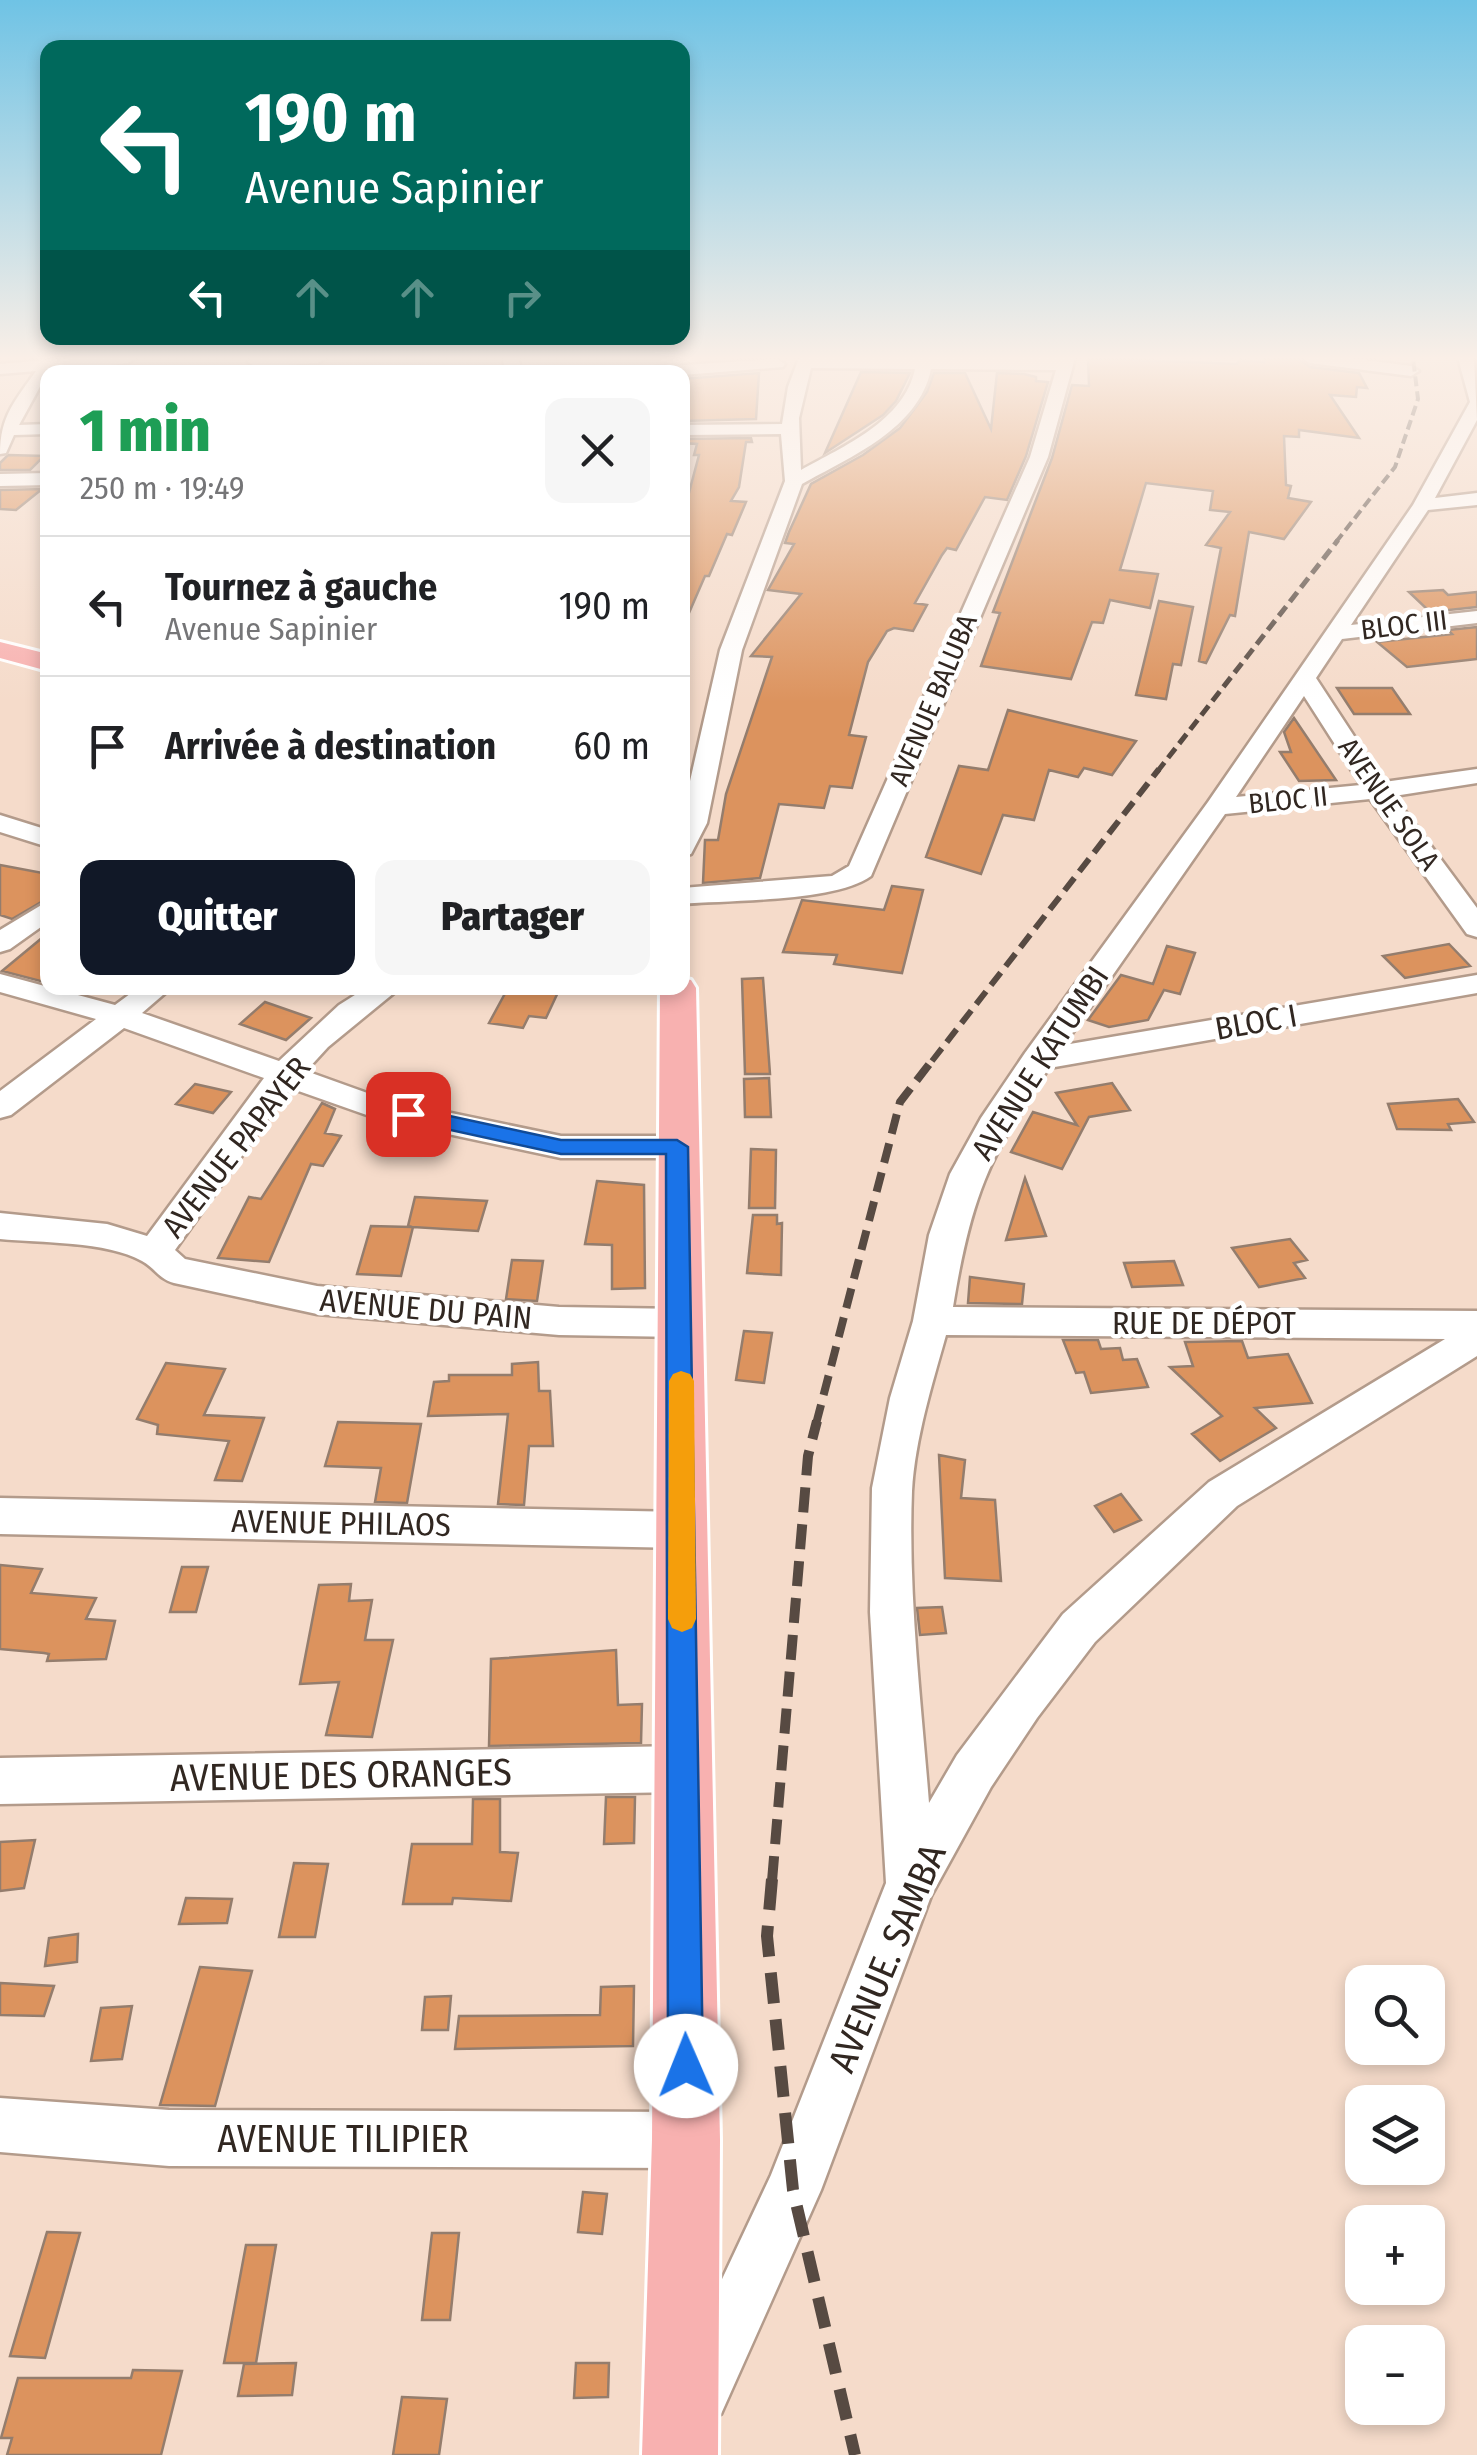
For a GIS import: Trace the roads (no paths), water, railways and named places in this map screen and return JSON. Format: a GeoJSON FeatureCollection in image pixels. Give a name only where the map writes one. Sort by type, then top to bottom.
{"type":"FeatureCollection","features":[{"type":"Feature","properties":{"kind":"main road"},"geometry":{"type":"LineString","coordinates":[[0,650],[40,660]]}},
{"type":"Feature","properties":{"kind":"main road"},"geometry":{"type":"LineString","coordinates":[[678,995],[686,2140],[679,2444]]}},
{"type":"Feature","properties":{"kind":"street"},"geometry":{"type":"LineString","coordinates":[[690,831],[732,650],[794,481],[792,473]]}},
{"type":"Feature","properties":{"kind":"street"},"geometry":{"type":"LineString","coordinates":[[794,481],[807,473]]}},
{"type":"Feature","properties":{"kind":"street","name":"AVENUE BALUBA"},"geometry":{"type":"LineString","coordinates":[[690,895],[832,884],[848,880],[861,870],[1032,473]]}},
{"type":"Feature","properties":{"kind":"street","name":"AVENUE KATUMBI"},"geometry":{"type":"LineString","coordinates":[[911,1883],[892,1612],[892,1488],[909,1398],[932,1321],[947,1235],[967,1174],[996,1118],[1217,807],[1422,505],[1439,473]]}},
{"type":"Feature","properties":{"kind":"street"},"geometry":{"type":"LineString","coordinates":[[0,480],[40,479]]}},
{"type":"Feature","properties":{"kind":"street"},"geometry":{"type":"LineString","coordinates":[[1422,505],[1477,499]]}},
{"type":"Feature","properties":{"kind":"street","name":"BLOC III"},"geometry":{"type":"LineString","coordinates":[[1331,634],[1477,617]]}},
{"type":"Feature","properties":{"kind":"street","name":"AVENUE SOLA"},"geometry":{"type":"LineString","coordinates":[[1304,678],[1377,791],[1477,928]]}},
{"type":"Feature","properties":{"kind":"street","name":"BLOC II"},"geometry":{"type":"LineString","coordinates":[[1217,807],[1377,791],[1477,776]]}},
{"type":"Feature","properties":{"kind":"street"},"geometry":{"type":"LineString","coordinates":[[0,823],[40,836]]}},
{"type":"Feature","properties":{"kind":"street"},"geometry":{"type":"LineString","coordinates":[[0,942],[40,914]]}},
{"type":"Feature","properties":{"kind":"street"},"geometry":{"type":"LineString","coordinates":[[0,984],[40,995]]}},
{"type":"Feature","properties":{"kind":"street","name":"BLOC I"},"geometry":{"type":"LineString","coordinates":[[1036,1060],[1477,984]]}},
{"type":"Feature","properties":{"kind":"street"},"geometry":{"type":"LineString","coordinates":[[42,995],[118,1015],[378,1108],[561,1147],[677,1147]]}},
{"type":"Feature","properties":{"kind":"street"},"geometry":{"type":"LineString","coordinates":[[0,1107],[146,995]]}},
{"type":"Feature","properties":{"kind":"street","name":"AVENUE PAPAYER"},"geometry":{"type":"LineString","coordinates":[[164,1261],[286,1074],[348,1011],[374,995]]}},
{"type":"Feature","properties":{"kind":"street","name":"AVENUE DU PAIN"},"geometry":{"type":"LineString","coordinates":[[0,1226],[107,1237],[164,1261],[317,1300],[560,1322],[681,1323]]}},
{"type":"Feature","properties":{"kind":"street","name":"RUE DE DÉPOT"},"geometry":{"type":"LineString","coordinates":[[932,1321],[1477,1325]]}},
{"type":"Feature","properties":{"kind":"street","name":"AVENUE. SAMBA"},"geometry":{"type":"LineString","coordinates":[[679,2444],[793,2190],[911,1883],[974,1770],[1020,1703],[1079,1628],[1224,1494],[1477,1338]]}},
{"type":"Feature","properties":{"kind":"street","name":"AVENUE PHILAOS"},"geometry":{"type":"LineString","coordinates":[[0,1516],[682,1530]]}},
{"type":"Feature","properties":{"kind":"street","name":"AVENUE DES ORANGES"},"geometry":{"type":"LineString","coordinates":[[0,1781],[682,1769]]}},
{"type":"Feature","properties":{"kind":"street","name":"AVENUE TILIPIER"},"geometry":{"type":"LineString","coordinates":[[0,2124],[169,2138],[686,2140]]}},
{"type":"Feature","properties":{"kind":"railway"},"geometry":{"type":"LineString","coordinates":[[1336,542],[1391,473]]}},
{"type":"Feature","properties":{"kind":"railway"},"geometry":{"type":"LineString","coordinates":[[1157,772],[1338,540]]}},
{"type":"Feature","properties":{"kind":"railway"},"geometry":{"type":"LineString","coordinates":[[932,1061],[1159,769]]}},
{"type":"Feature","properties":{"kind":"railway"},"geometry":{"type":"LineString","coordinates":[[816,1424],[900,1102],[934,1058]]}},
{"type":"Feature","properties":{"kind":"railway"},"geometry":{"type":"LineString","coordinates":[[772,1881],[808,1456],[817,1421]]}},
{"type":"Feature","properties":{"kind":"railway"},"geometry":{"type":"LineString","coordinates":[[772,1879],[767,1936],[793,2190],[855,2455]]}}]}
